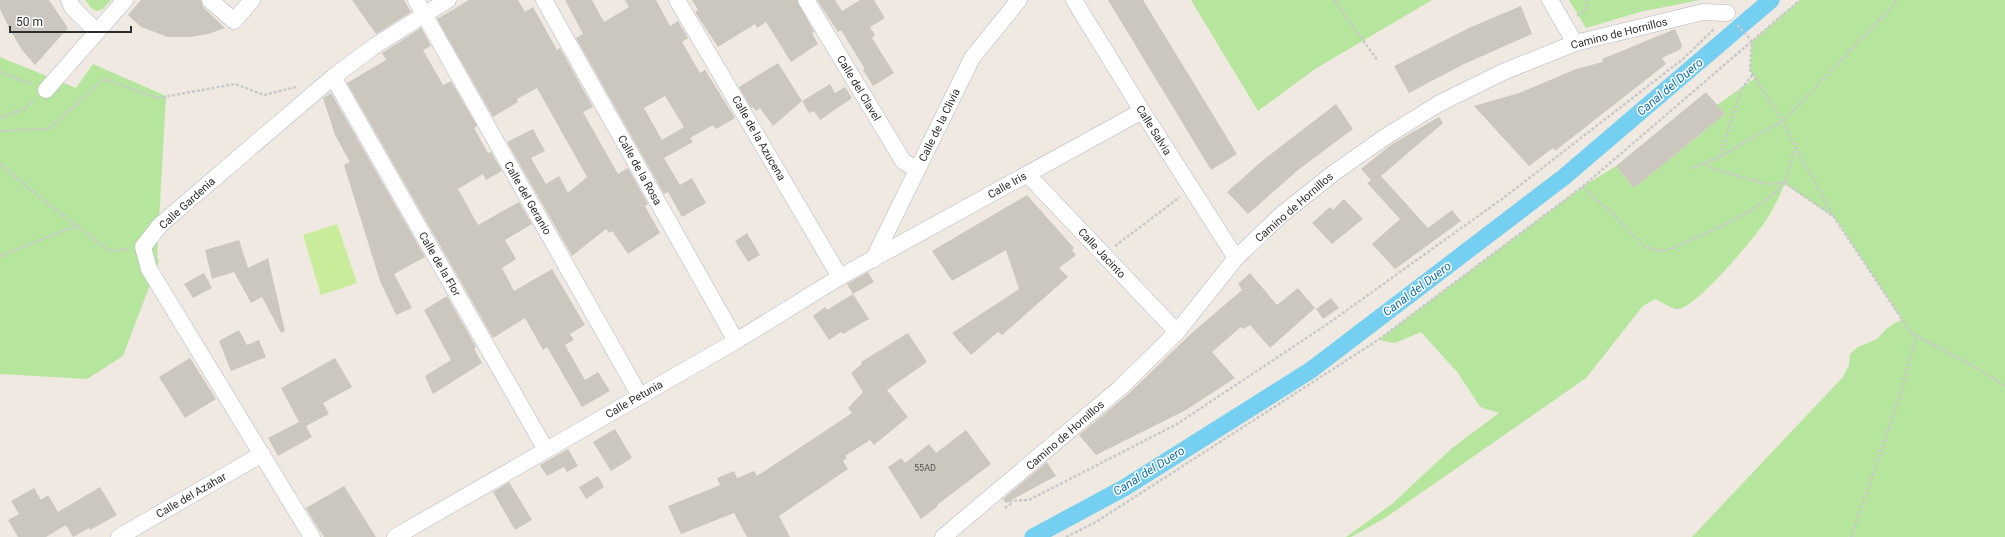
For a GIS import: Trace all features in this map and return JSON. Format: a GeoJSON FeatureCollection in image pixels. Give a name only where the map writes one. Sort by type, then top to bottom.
{"type":"FeatureCollection","features":[{"type":"Feature","properties":{"kind":"street"},"geometry":{"type":"LineString","coordinates":[[69,0],[72,7],[96,31]]}},
{"type":"Feature","properties":{"kind":"street"},"geometry":{"type":"LineString","coordinates":[[46,90],[96,31],[125,0]]}},
{"type":"Feature","properties":{"kind":"street"},"geometry":{"type":"LineString","coordinates":[[210,0],[234,22],[252,0]]}},
{"type":"Feature","properties":{"kind":"street","name":"Calle del Geranio"},"geometry":{"type":"LineString","coordinates":[[416,0],[640,396]]}},
{"type":"Feature","properties":{"kind":"street","name":"Calle Gardenia"},"geometry":{"type":"LineString","coordinates":[[144,247],[160,225],[334,78],[376,45],[448,0]]}},
{"type":"Feature","properties":{"kind":"street","name":"Calle de la Rosa"},"geometry":{"type":"LineString","coordinates":[[544,0],[736,341]]}},
{"type":"Feature","properties":{"kind":"street","name":"Calle de la Azucena"},"geometry":{"type":"LineString","coordinates":[[677,0],[840,277]]}},
{"type":"Feature","properties":{"kind":"street","name":"Calle del Clavel"},"geometry":{"type":"LineString","coordinates":[[806,0],[903,161],[917,170]]}},
{"type":"Feature","properties":{"kind":"street","name":"Calle de la Clivia"},"geometry":{"type":"LineString","coordinates":[[873,260],[972,58],[1019,0]]}},
{"type":"Feature","properties":{"kind":"street","name":"Calle Salvia"},"geometry":{"type":"LineString","coordinates":[[1074,0],[1142,111],[1236,258]]}},
{"type":"Feature","properties":{"kind":"street"},"geometry":{"type":"LineString","coordinates":[[1550,0],[1575,43]]}},
{"type":"Feature","properties":{"kind":"street","name":"Camino de Hornillos"},"geometry":{"type":"LineString","coordinates":[[943,537],[1120,388],[1177,332],[1236,258],[1281,215],[1335,172],[1395,131],[1440,103],[1503,72],[1575,43],[1703,12],[1727,13]]}},
{"type":"Feature","properties":{"kind":"street","name":"Calle de la Flor"},"geometry":{"type":"LineString","coordinates":[[334,78],[546,450]]}},
{"type":"Feature","properties":{"kind":"street","name":"Calle Iris"},"geometry":{"type":"LineString","coordinates":[[873,260],[1142,111]]}},
{"type":"Feature","properties":{"kind":"street","name":"Calle Jacinto"},"geometry":{"type":"LineString","coordinates":[[1027,174],[1177,332]]}},
{"type":"Feature","properties":{"kind":"street"},"geometry":{"type":"LineString","coordinates":[[144,247],[149,268],[312,537]]}},
{"type":"Feature","properties":{"kind":"street","name":"Calle Petunia"},"geometry":{"type":"LineString","coordinates":[[395,537],[736,341],[840,277],[873,260]]}},
{"type":"Feature","properties":{"kind":"street","name":"Calle del Azahar"},"geometry":{"type":"LineString","coordinates":[[119,537],[262,454]]}},
{"type":"Feature","properties":{"kind":"path"},"geometry":{"type":"LineString","coordinates":[[1334,0],[1378,61]]}},
{"type":"Feature","properties":{"kind":"path"},"geometry":{"type":"LineString","coordinates":[[1066,537],[1096,522],[1378,340],[1582,187],[1800,0]]}},
{"type":"Feature","properties":{"kind":"path"},"geometry":{"type":"LineString","coordinates":[[1692,168],[1720,157],[1782,121],[1798,107],[1898,0]]}},
{"type":"Feature","properties":{"kind":"path"},"geometry":{"type":"LineString","coordinates":[[991,498],[1013,502],[1029,500],[1184,420],[1329,323],[1506,196],[1683,59],[1714,29],[1727,13]]}},
{"type":"Feature","properties":{"kind":"path"},"geometry":{"type":"LineString","coordinates":[[1745,33],[1752,41],[1750,70],[1782,121],[1834,217],[1911,333],[1973,366],[2005,386]]}},
{"type":"Feature","properties":{"kind":"path"},"geometry":{"type":"LineString","coordinates":[[0,72],[46,90],[24,109],[0,118]]}},
{"type":"Feature","properties":{"kind":"path"},"geometry":{"type":"LineString","coordinates":[[1720,157],[1742,88],[1753,74]]}},
{"type":"Feature","properties":{"kind":"path"},"geometry":{"type":"LineString","coordinates":[[0,131],[49,129],[104,80],[158,98],[235,84],[264,95],[303,85]]}},
{"type":"Feature","properties":{"kind":"path"},"geometry":{"type":"LineString","coordinates":[[1582,187],[1614,215],[1645,247],[1659,251],[1673,248],[1752,211],[1774,194],[1785,183],[1796,148]]}},
{"type":"Feature","properties":{"kind":"path"},"geometry":{"type":"LineString","coordinates":[[1706,162],[1712,169],[1767,184],[1785,183],[1834,217]]}},
{"type":"Feature","properties":{"kind":"path"},"geometry":{"type":"LineString","coordinates":[[0,164],[46,203],[110,251],[144,247]]}},
{"type":"Feature","properties":{"kind":"path"},"geometry":{"type":"LineString","coordinates":[[1104,255],[1191,188]]}},
{"type":"Feature","properties":{"kind":"path"},"geometry":{"type":"LineString","coordinates":[[0,256],[76,226]]}},
{"type":"Feature","properties":{"kind":"path"},"geometry":{"type":"LineString","coordinates":[[1851,537],[1902,393],[1916,336]]}},
{"type":"Feature","properties":{"kind":"green space"},"geometry":{"type":"Polygon","coordinates":[[[85,0],[111,0],[103,9],[97,11],[91,8],[85,0]]]}},
{"type":"Feature","properties":{"kind":"green space"},"geometry":{"type":"Polygon","coordinates":[[[1191,0],[1432,0],[1315,69],[1258,111],[1191,0]]]}},
{"type":"Feature","properties":{"kind":"green space"},"geometry":{"type":"Polygon","coordinates":[[[1569,0],[1700,0],[1640,12],[1586,28],[1569,0]]]}},
{"type":"Feature","properties":{"kind":"green space"},"geometry":{"type":"Polygon","coordinates":[[[1800,0],[2005,0],[2005,537],[1692,537],[1843,377],[1849,365],[1850,354],[1858,347],[1877,339],[1887,328],[1902,319],[1834,217],[1785,184],[1770,214],[1754,236],[1712,284],[1686,306],[1675,309],[1655,299],[1643,306],[1586,378],[1385,518],[1351,537],[1346,537],[1392,504],[1451,449],[1499,413],[1480,407],[1458,373],[1421,332],[1395,343],[1378,340],[1582,187],[1616,166],[1634,188],[1725,114],[1717,105],[1755,78],[1750,70],[1752,41],[1800,0]]]}},
{"type":"Feature","properties":{"kind":"green space"},"geometry":{"type":"Polygon","coordinates":[[[0,57],[76,88],[93,64],[166,96],[157,257],[159,261],[123,356],[87,379],[0,374],[0,57]]]}},
{"type":"Feature","properties":{"kind":"green space"},"geometry":{"type":"Polygon","coordinates":[[[337,224],[357,283],[321,295],[303,235],[337,224]]]}},
{"type":"Feature","properties":{"kind":"building"},"geometry":{"type":"Polygon","coordinates":[[[0,0],[49,0],[68,28],[35,65],[22,50],[9,28],[0,9],[0,0]]]}},
{"type":"Feature","properties":{"kind":"building"},"geometry":{"type":"Polygon","coordinates":[[[141,0],[201,0],[203,7],[225,28],[208,34],[191,37],[168,37],[141,27],[128,15],[141,0]]]}},
{"type":"Feature","properties":{"kind":"building"},"geometry":{"type":"Polygon","coordinates":[[[352,0],[404,0],[411,12],[376,34],[352,0]]]}},
{"type":"Feature","properties":{"kind":"building"},"geometry":{"type":"Polygon","coordinates":[[[469,0],[518,0],[525,12],[533,7],[557,50],[560,48],[593,107],[583,112],[618,174],[628,168],[648,204],[645,206],[660,233],[628,254],[612,231],[609,233],[606,229],[572,256],[507,142],[533,129],[545,151],[531,158],[546,184],[559,176],[568,193],[587,177],[537,88],[517,99],[518,102],[493,117],[437,19],[469,0]]]}},
{"type":"Feature","properties":{"kind":"building"},"geometry":{"type":"Polygon","coordinates":[[[565,0],[592,0],[604,22],[629,7],[625,0],[656,0],[670,26],[678,21],[688,38],[682,42],[700,73],[705,70],[735,118],[716,129],[713,125],[690,138],[693,142],[664,158],[680,185],[692,178],[706,203],[682,217],[668,192],[664,194],[576,38],[583,34],[565,0]],[[665,96],[644,108],[662,140],[684,127],[665,96]]]}},
{"type":"Feature","properties":{"kind":"building"},"geometry":{"type":"Polygon","coordinates":[[[692,0],[797,0],[814,32],[812,33],[818,44],[791,62],[766,22],[757,28],[755,24],[718,47],[695,12],[698,10],[692,0]]]}},
{"type":"Feature","properties":{"kind":"building"},"geometry":{"type":"Polygon","coordinates":[[[817,0],[835,0],[842,11],[860,0],[874,0],[885,18],[870,27],[875,35],[872,38],[894,73],[873,86],[863,70],[865,69],[841,30],[838,32],[817,0]]]}},
{"type":"Feature","properties":{"kind":"building"},"geometry":{"type":"Polygon","coordinates":[[[1108,0],[1143,0],[1237,154],[1211,170],[1108,0]]]}},
{"type":"Feature","properties":{"kind":"building"},"geometry":{"type":"Polygon","coordinates":[[[1521,6],[1532,34],[1464,64],[1409,93],[1394,66],[1471,27],[1521,6]]]}},
{"type":"Feature","properties":{"kind":"building"},"geometry":{"type":"Polygon","coordinates":[[[421,28],[431,46],[423,50],[443,85],[451,81],[477,126],[474,128],[488,153],[491,152],[502,171],[486,180],[483,174],[458,189],[478,225],[519,202],[532,224],[505,240],[516,259],[502,268],[514,291],[552,269],[585,325],[570,334],[574,340],[565,345],[585,380],[598,372],[610,391],[582,407],[547,347],[543,350],[525,318],[493,338],[347,83],[386,60],[382,53],[421,28]]]}},
{"type":"Feature","properties":{"kind":"building"},"geometry":{"type":"Polygon","coordinates":[[[1675,29],[1682,45],[1681,49],[1662,58],[1666,64],[1555,151],[1553,148],[1529,166],[1474,106],[1519,93],[1576,69],[1603,62],[1602,59],[1675,29]]]}},
{"type":"Feature","properties":{"kind":"building"},"geometry":{"type":"Polygon","coordinates":[[[778,63],[802,101],[773,126],[760,108],[756,111],[753,107],[751,108],[739,87],[778,63]]]}},
{"type":"Feature","properties":{"kind":"building"},"geometry":{"type":"Polygon","coordinates":[[[830,84],[835,93],[845,87],[852,98],[820,120],[814,111],[809,113],[802,101],[830,84]]]}},
{"type":"Feature","properties":{"kind":"building"},"geometry":{"type":"Polygon","coordinates":[[[1706,92],[1725,114],[1634,188],[1616,166],[1706,92]]]}},
{"type":"Feature","properties":{"kind":"building"},"geometry":{"type":"Polygon","coordinates":[[[331,93],[425,257],[394,274],[412,308],[396,315],[380,281],[344,165],[350,162],[335,135],[323,98],[331,93]]]}},
{"type":"Feature","properties":{"kind":"building"},"geometry":{"type":"Polygon","coordinates":[[[1336,104],[1353,129],[1298,170],[1248,214],[1227,192],[1262,161],[1336,104]]]}},
{"type":"Feature","properties":{"kind":"building"},"geometry":{"type":"Polygon","coordinates":[[[1439,117],[1443,123],[1381,176],[1428,228],[1452,210],[1461,221],[1395,269],[1372,244],[1400,219],[1367,183],[1371,180],[1361,169],[1392,144],[1439,117]]]}},
{"type":"Feature","properties":{"kind":"building"},"geometry":{"type":"Polygon","coordinates":[[[1027,195],[1074,248],[1072,250],[1076,255],[1059,268],[1068,277],[1002,335],[998,332],[971,355],[952,333],[1019,289],[1006,250],[952,281],[932,251],[1027,195]]]}},
{"type":"Feature","properties":{"kind":"building"},"geometry":{"type":"Polygon","coordinates":[[[1344,199],[1363,219],[1332,244],[1312,223],[1330,207],[1333,210],[1344,199]]]}},
{"type":"Feature","properties":{"kind":"building"},"geometry":{"type":"Polygon","coordinates":[[[747,233],[760,255],[748,262],[735,241],[747,233]]]}},
{"type":"Feature","properties":{"kind":"building"},"geometry":{"type":"Polygon","coordinates":[[[239,240],[248,268],[268,258],[285,331],[281,333],[262,297],[251,303],[234,272],[212,279],[205,250],[239,240]]]}},
{"type":"Feature","properties":{"kind":"building"},"geometry":{"type":"Polygon","coordinates":[[[868,272],[874,282],[853,294],[847,284],[868,272]]]}},
{"type":"Feature","properties":{"kind":"building"},"geometry":{"type":"Polygon","coordinates":[[[204,273],[212,288],[193,298],[184,284],[204,273]]]}},
{"type":"Feature","properties":{"kind":"building"},"geometry":{"type":"Polygon","coordinates":[[[1250,273],[1277,305],[1298,288],[1315,308],[1270,348],[1250,325],[1243,329],[1241,327],[1212,352],[1235,378],[1186,410],[1096,455],[1079,435],[1127,395],[1194,331],[1242,290],[1238,284],[1250,273]]]}},
{"type":"Feature","properties":{"kind":"building"},"geometry":{"type":"Polygon","coordinates":[[[853,294],[869,319],[843,334],[841,332],[829,340],[813,316],[825,307],[827,310],[853,294]]]}},
{"type":"Feature","properties":{"kind":"building"},"geometry":{"type":"Polygon","coordinates":[[[447,296],[476,347],[474,349],[482,363],[433,394],[425,376],[451,360],[424,310],[447,296]]]}},
{"type":"Feature","properties":{"kind":"building"},"geometry":{"type":"Polygon","coordinates":[[[1331,298],[1339,308],[1323,319],[1316,309],[1331,298]]]}},
{"type":"Feature","properties":{"kind":"building"},"geometry":{"type":"Polygon","coordinates":[[[239,330],[247,345],[259,340],[266,357],[231,371],[219,341],[239,330]]]}},
{"type":"Feature","properties":{"kind":"building"},"geometry":{"type":"Polygon","coordinates":[[[908,333],[927,362],[887,390],[908,417],[874,445],[870,440],[845,456],[847,458],[843,461],[848,469],[779,516],[790,537],[747,537],[734,513],[681,534],[668,506],[720,485],[717,478],[734,471],[737,478],[754,471],[757,476],[852,413],[848,408],[863,392],[851,373],[862,364],[861,362],[908,333]]]}},
{"type":"Feature","properties":{"kind":"building"},"geometry":{"type":"Polygon","coordinates":[[[190,358],[216,399],[185,418],[159,377],[190,358]]]}},
{"type":"Feature","properties":{"kind":"building"},"geometry":{"type":"Polygon","coordinates":[[[335,358],[352,387],[323,403],[329,414],[306,426],[312,437],[278,456],[268,438],[299,422],[281,388],[335,358]]]}},
{"type":"Feature","properties":{"kind":"building"},"geometry":{"type":"Polygon","coordinates":[[[615,429],[632,458],[611,471],[593,442],[615,429]]]}},
{"type":"Feature","properties":{"kind":"building"},"geometry":{"type":"Polygon","coordinates":[[[966,430],[991,464],[921,519],[888,467],[901,458],[905,463],[929,444],[936,453],[966,430]]]}},
{"type":"Feature","properties":{"kind":"building"},"geometry":{"type":"Polygon","coordinates":[[[568,449],[578,466],[567,472],[564,467],[547,476],[540,465],[568,449]]]}},
{"type":"Feature","properties":{"kind":"building"},"geometry":{"type":"Polygon","coordinates":[[[1047,462],[1056,476],[1006,503],[1003,499],[1047,462]]]}},
{"type":"Feature","properties":{"kind":"building"},"geometry":{"type":"Polygon","coordinates":[[[598,476],[604,487],[586,499],[579,487],[598,476]]]}},
{"type":"Feature","properties":{"kind":"building"},"geometry":{"type":"Polygon","coordinates":[[[509,482],[532,520],[515,530],[493,492],[509,482]]]}},
{"type":"Feature","properties":{"kind":"building"},"geometry":{"type":"Polygon","coordinates":[[[344,486],[376,537],[324,537],[313,520],[306,508],[344,486]]]}},
{"type":"Feature","properties":{"kind":"building"},"geometry":{"type":"Polygon","coordinates":[[[100,487],[117,515],[90,530],[89,528],[73,537],[66,525],[46,537],[18,537],[8,520],[19,514],[11,501],[34,488],[41,500],[48,495],[58,512],[100,487]]]}},
{"type":"Feature","properties":{"kind":"waterway","name":"Canal del Duero"},"geometry":{"type":"LineString","coordinates":[[1033,537],[1124,488],[1311,370],[1564,177],[1771,0]]}}]}
